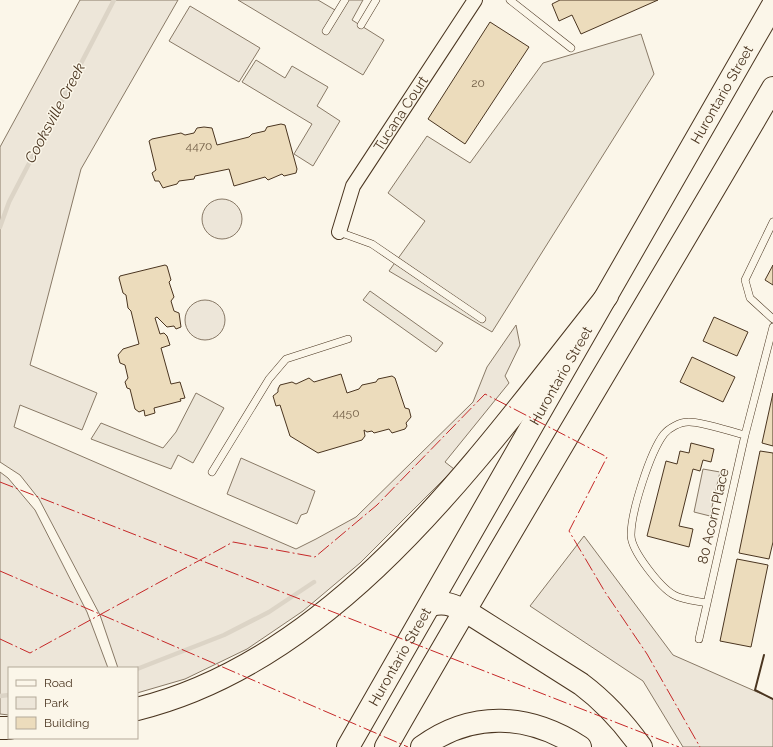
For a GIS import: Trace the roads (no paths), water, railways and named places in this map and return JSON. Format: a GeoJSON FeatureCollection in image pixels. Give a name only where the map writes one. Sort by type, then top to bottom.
{"type":"FeatureCollection","features":[{"type":"Feature","properties":{"kind":"main road","name":"Hurontario Street"},"geometry":{"type":"LineString","coordinates":[[348,747],[431,605],[773,5]]}},
{"type":"Feature","properties":{"kind":"main road"},"geometry":{"type":"LineString","coordinates":[[386,747],[464,610],[636,323],[773,88]]}},
{"type":"Feature","properties":{"kind":"main road"},"geometry":{"type":"LineString","coordinates":[[138,709],[196,690],[257,659],[311,622],[364,578],[401,544],[464,474],[607,296]]}},
{"type":"Feature","properties":{"kind":"main road"},"geometry":{"type":"LineString","coordinates":[[431,605],[438,603],[449,604],[464,610],[582,684],[600,698],[618,717],[641,747]]}},
{"type":"Feature","properties":{"kind":"main road"},"geometry":{"type":"LineString","coordinates":[[422,747],[432,740],[460,727],[487,721],[504,720],[529,723],[545,728],[580,747]]}},
{"type":"Feature","properties":{"kind":"street","name":"Tucana Court"},"geometry":{"type":"LineString","coordinates":[[339,232],[353,186],[474,0]]}},
{"type":"Feature","properties":{"kind":"lane"},"geometry":{"type":"LineString","coordinates":[[326,31],[345,0]]}},
{"type":"Feature","properties":{"kind":"lane"},"geometry":{"type":"LineString","coordinates":[[361,25],[376,0]]}},
{"type":"Feature","properties":{"kind":"lane"},"geometry":{"type":"LineString","coordinates":[[510,0],[571,48]]}},
{"type":"Feature","properties":{"kind":"lane"},"geometry":{"type":"LineString","coordinates":[[773,222],[745,280],[750,298],[773,319]]}},
{"type":"Feature","properties":{"kind":"lane"},"geometry":{"type":"LineString","coordinates":[[339,232],[372,244],[482,319]]}},
{"type":"Feature","properties":{"kind":"lane","name":"80 Acorn Place"},"geometry":{"type":"LineString","coordinates":[[699,639],[744,435],[773,327]]}},
{"type":"Feature","properties":{"kind":"lane"},"geometry":{"type":"LineString","coordinates":[[212,472],[269,379],[286,359],[348,339]]}},
{"type":"Feature","properties":{"kind":"lane"},"geometry":{"type":"LineString","coordinates":[[707,603],[675,596],[663,587],[636,552],[631,536],[640,489],[650,461],[664,434],[675,426],[688,422],[744,435]]}},
{"type":"Feature","properties":{"kind":"waterway","name":"Cooksville Creek"},"geometry":{"type":"LineString","coordinates":[[0,227],[9,202],[114,0]]}},
{"type":"Feature","properties":{"kind":"waterway"},"geometry":{"type":"LineString","coordinates":[[138,669],[224,635],[269,612],[314,582]]}},
{"type":"Feature","properties":{"kind":"waterway"},"geometry":{"type":"LineString","coordinates":[[0,696],[8,695]]}}]}
